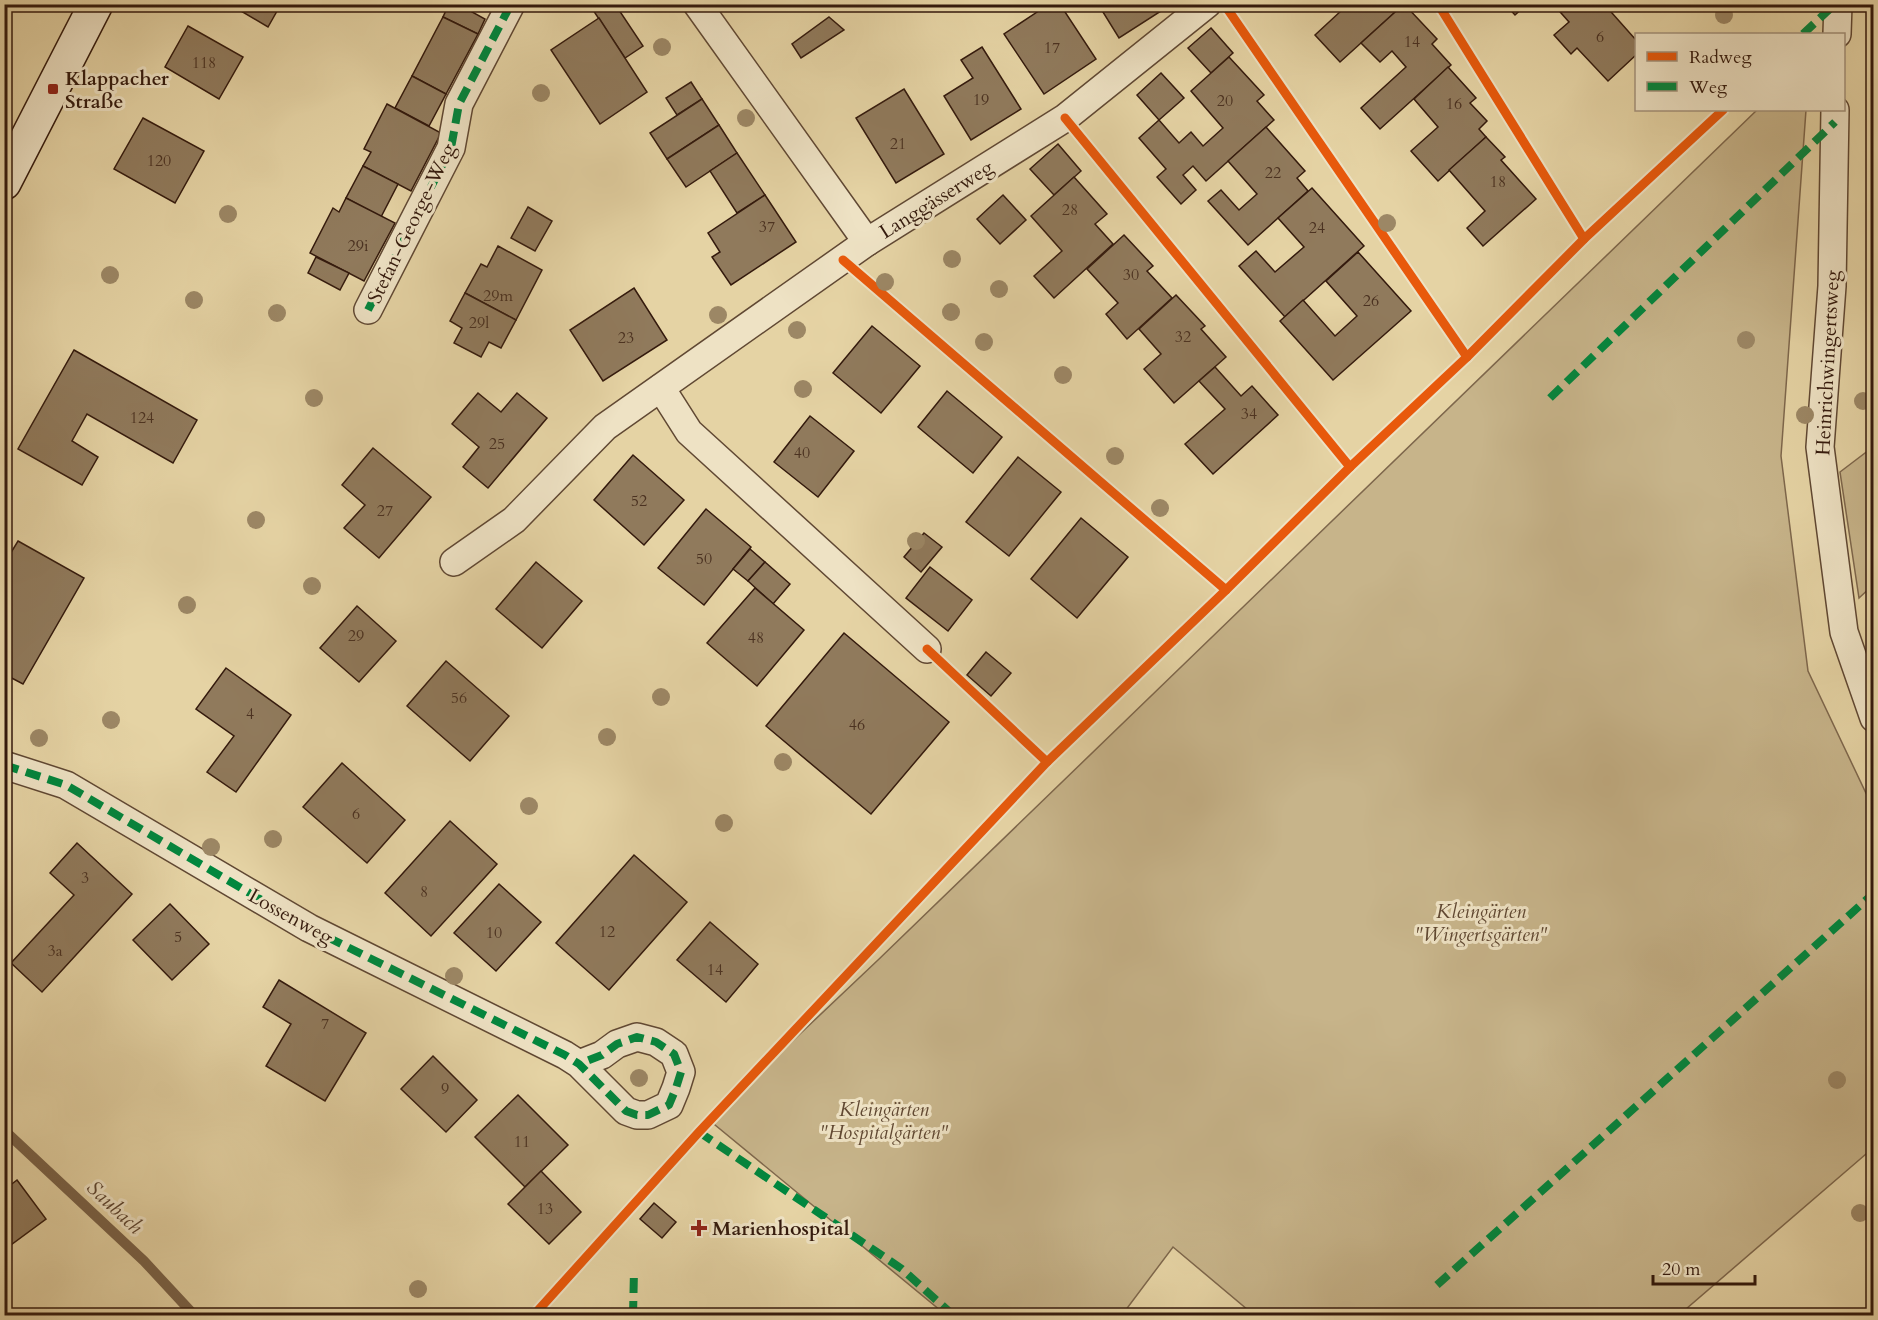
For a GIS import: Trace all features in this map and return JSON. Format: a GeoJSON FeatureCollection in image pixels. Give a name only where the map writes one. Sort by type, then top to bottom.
{"type":"FeatureCollection","features":[{"type":"Feature","properties":{"kind":"main road"},"geometry":{"type":"LineString","coordinates":[[4,183],[96,4]]}},
{"type":"Feature","properties":{"kind":"street","name":"Stefan-George-Weg"},"geometry":{"type":"LineString","coordinates":[[368,310],[452,148],[459,104],[510,4]]}},
{"type":"Feature","properties":{"kind":"street"},"geometry":{"type":"LineString","coordinates":[[697,4],[867,242]]}},
{"type":"Feature","properties":{"kind":"street","name":"Langgässerweg"},"geometry":{"type":"LineString","coordinates":[[454,562],[514,520],[606,427],[867,242],[1065,118],[1207,4]]}},
{"type":"Feature","properties":{"kind":"street"},"geometry":{"type":"LineString","coordinates":[[1837,33],[1838,4]]}},
{"type":"Feature","properties":{"kind":"street","name":"Heinrichwingertsweg"},"geometry":{"type":"LineString","coordinates":[[1836,111],[1832,286],[1820,447],[1844,632],[1874,718]]}},
{"type":"Feature","properties":{"kind":"street"},"geometry":{"type":"LineString","coordinates":[[661,388],[689,432],[927,649]]}},
{"type":"Feature","properties":{"kind":"street","name":"Lossenweg"},"geometry":{"type":"LineString","coordinates":[[4,765],[66,785],[309,928],[579,1064]]}},
{"type":"Feature","properties":{"kind":"green space","name":"Kleingärten \"Wingertsgärten\""},"geometry":{"type":"Polygon","coordinates":[[[1756,111],[1806,111],[1781,456],[1808,671],[1873,808],[1873,1148],[1679,1315],[1254,1315],[1173,1247],[1122,1315],[946,1315],[709,1120],[878,960],[1756,111]]]}},
{"type":"Feature","properties":{"kind":"green space"},"geometry":{"type":"Polygon","coordinates":[[[1873,447],[1873,585],[1859,598],[1840,472],[1873,447]]]}},
{"type":"Feature","properties":{"kind":"building"},"geometry":{"type":"Polygon","coordinates":[[[229,4],[281,4],[268,27],[229,4]]]}},
{"type":"Feature","properties":{"kind":"building"},"geometry":{"type":"Polygon","coordinates":[[[449,4],[476,4],[472,12],[485,19],[478,34],[443,17],[449,4]]]}},
{"type":"Feature","properties":{"kind":"building"},"geometry":{"type":"Polygon","coordinates":[[[589,4],[615,4],[643,46],[625,58],[589,4]]]}},
{"type":"Feature","properties":{"kind":"building"},"geometry":{"type":"Polygon","coordinates":[[[1032,4],[1067,4],[1070,9],[1065,12],[1096,59],[1044,94],[1004,34],[1037,12],[1032,4]]]}},
{"type":"Feature","properties":{"kind":"building"},"geometry":{"type":"Polygon","coordinates":[[[1098,4],[1172,4],[1119,38],[1098,4]]]}},
{"type":"Feature","properties":{"kind":"building"},"geometry":{"type":"Polygon","coordinates":[[[1337,4],[1404,4],[1340,62],[1315,35],[1342,10],[1337,4]]]}},
{"type":"Feature","properties":{"kind":"building"},"geometry":{"type":"Polygon","coordinates":[[[1404,4],[1437,39],[1432,44],[1451,65],[1380,129],[1361,108],[1406,67],[1392,51],[1380,62],[1361,43],[1404,4]]]}},
{"type":"Feature","properties":{"kind":"building"},"geometry":{"type":"Polygon","coordinates":[[[1505,4],[1527,4],[1515,15],[1505,4]]]}},
{"type":"Feature","properties":{"kind":"building"},"geometry":{"type":"Polygon","coordinates":[[[1553,4],[1604,4],[1635,39],[1635,56],[1608,81],[1577,48],[1571,54],[1554,35],[1569,22],[1553,4]]]}},
{"type":"Feature","properties":{"kind":"building"},"geometry":{"type":"Polygon","coordinates":[[[443,17],[478,34],[446,94],[412,76],[443,17]]]}},
{"type":"Feature","properties":{"kind":"building"},"geometry":{"type":"Polygon","coordinates":[[[829,17],[844,30],[801,58],[792,44],[829,17]]]}},
{"type":"Feature","properties":{"kind":"building"},"geometry":{"type":"Polygon","coordinates":[[[599,18],[647,92],[600,124],[551,50],[599,18]]]}},
{"type":"Feature","properties":{"kind":"building"},"geometry":{"type":"Polygon","coordinates":[[[188,26],[243,57],[219,99],[165,67],[188,26]]]}},
{"type":"Feature","properties":{"kind":"building"},"geometry":{"type":"Polygon","coordinates":[[[1211,28],[1233,53],[1211,73],[1188,48],[1211,28]]]}},
{"type":"Feature","properties":{"kind":"building"},"geometry":{"type":"Polygon","coordinates":[[[982,47],[1021,109],[971,140],[944,96],[973,78],[961,60],[982,47]]]}},
{"type":"Feature","properties":{"kind":"building"},"geometry":{"type":"Polygon","coordinates":[[[1229,57],[1264,95],[1257,101],[1274,120],[1206,181],[1193,166],[1183,175],[1196,190],[1181,204],[1157,177],[1166,169],[1139,138],[1159,120],[1179,143],[1191,132],[1203,146],[1223,128],[1191,91],[1229,57]]]}},
{"type":"Feature","properties":{"kind":"building"},"geometry":{"type":"Polygon","coordinates":[[[1448,67],[1476,98],[1470,103],[1487,121],[1479,129],[1486,137],[1438,181],[1411,151],[1438,127],[1414,99],[1448,67]]]}},
{"type":"Feature","properties":{"kind":"building"},"geometry":{"type":"Polygon","coordinates":[[[1161,73],[1184,98],[1159,120],[1137,95],[1161,73]]]}},
{"type":"Feature","properties":{"kind":"building"},"geometry":{"type":"Polygon","coordinates":[[[412,76],[446,94],[429,126],[395,108],[412,76]]]}},
{"type":"Feature","properties":{"kind":"building"},"geometry":{"type":"Polygon","coordinates":[[[691,82],[702,99],[677,115],[666,98],[691,82]]]}},
{"type":"Feature","properties":{"kind":"building"},"geometry":{"type":"Polygon","coordinates":[[[904,89],[944,154],[896,183],[856,118],[904,89]]]}},
{"type":"Feature","properties":{"kind":"building"},"geometry":{"type":"Polygon","coordinates":[[[702,99],[719,125],[667,159],[650,133],[702,99]]]}},
{"type":"Feature","properties":{"kind":"building"},"geometry":{"type":"Polygon","coordinates":[[[387,104],[441,133],[411,191],[363,166],[371,152],[364,149],[387,104]]]}},
{"type":"Feature","properties":{"kind":"building"},"geometry":{"type":"Polygon","coordinates":[[[143,118],[204,151],[175,203],[114,169],[143,118]]]}},
{"type":"Feature","properties":{"kind":"building"},"geometry":{"type":"Polygon","coordinates":[[[719,125],[737,153],[686,187],[667,159],[719,125]]]}},
{"type":"Feature","properties":{"kind":"building"},"geometry":{"type":"Polygon","coordinates":[[[1266,127],[1305,171],[1297,178],[1308,191],[1248,245],[1208,201],[1221,190],[1239,210],[1257,194],[1228,161],[1266,127]]]}},
{"type":"Feature","properties":{"kind":"building"},"geometry":{"type":"Polygon","coordinates":[[[1486,137],[1505,157],[1501,160],[1536,199],[1483,246],[1467,228],[1485,211],[1449,170],[1486,137]]]}},
{"type":"Feature","properties":{"kind":"building"},"geometry":{"type":"Polygon","coordinates":[[[1058,144],[1081,171],[1054,195],[1030,169],[1058,144]]]}},
{"type":"Feature","properties":{"kind":"building"},"geometry":{"type":"Polygon","coordinates":[[[737,153],[765,195],[737,213],[710,171],[737,153]]]}},
{"type":"Feature","properties":{"kind":"building"},"geometry":{"type":"Polygon","coordinates":[[[363,166],[398,184],[381,217],[346,198],[363,166]]]}},
{"type":"Feature","properties":{"kind":"building"},"geometry":{"type":"Polygon","coordinates":[[[1074,177],[1107,214],[1095,224],[1113,244],[1054,298],[1034,276],[1062,251],[1031,216],[1074,177]]]}},
{"type":"Feature","properties":{"kind":"building"},"geometry":{"type":"Polygon","coordinates":[[[1312,188],[1364,246],[1285,317],[1239,266],[1256,251],[1275,272],[1304,247],[1278,218],[1312,188]]]}},
{"type":"Feature","properties":{"kind":"building"},"geometry":{"type":"Polygon","coordinates":[[[765,195],[796,242],[731,285],[712,257],[720,252],[708,233],[765,195]]]}},
{"type":"Feature","properties":{"kind":"building"},"geometry":{"type":"Polygon","coordinates":[[[1003,195],[1026,220],[1000,244],[977,219],[1003,195]]]}},
{"type":"Feature","properties":{"kind":"building"},"geometry":{"type":"Polygon","coordinates":[[[346,198],[395,223],[364,281],[310,253],[333,208],[339,212],[346,198]]]}},
{"type":"Feature","properties":{"kind":"building"},"geometry":{"type":"Polygon","coordinates":[[[528,207],[552,221],[535,251],[511,238],[528,207]]]}},
{"type":"Feature","properties":{"kind":"building"},"geometry":{"type":"Polygon","coordinates":[[[1124,235],[1153,266],[1147,271],[1172,298],[1127,339],[1106,314],[1118,303],[1087,269],[1124,235]]]}},
{"type":"Feature","properties":{"kind":"building"},"geometry":{"type":"Polygon","coordinates":[[[498,246],[542,270],[516,320],[465,293],[481,264],[487,267],[498,246]]]}},
{"type":"Feature","properties":{"kind":"building"},"geometry":{"type":"Polygon","coordinates":[[[1358,252],[1411,311],[1333,380],[1280,321],[1303,300],[1335,336],[1357,316],[1326,281],[1358,252]]]}},
{"type":"Feature","properties":{"kind":"building"},"geometry":{"type":"Polygon","coordinates":[[[316,257],[349,273],[340,290],[308,273],[316,257]]]}},
{"type":"Feature","properties":{"kind":"building"},"geometry":{"type":"Polygon","coordinates":[[[634,288],[667,340],[603,381],[570,330],[634,288]]]}},
{"type":"Feature","properties":{"kind":"building"},"geometry":{"type":"Polygon","coordinates":[[[465,293],[516,320],[501,348],[489,342],[481,357],[454,343],[462,328],[450,321],[465,293]]]}},
{"type":"Feature","properties":{"kind":"building"},"geometry":{"type":"Polygon","coordinates":[[[1176,295],[1205,326],[1201,329],[1226,357],[1174,403],[1144,369],[1161,354],[1139,329],[1176,295]]]}},
{"type":"Feature","properties":{"kind":"building"},"geometry":{"type":"Polygon","coordinates":[[[872,326],[920,366],[881,413],[833,373],[872,326]]]}},
{"type":"Feature","properties":{"kind":"building"},"geometry":{"type":"Polygon","coordinates":[[[74,350],[197,420],[173,463],[87,414],[72,441],[98,457],[82,485],[18,449],[74,350]]]}},
{"type":"Feature","properties":{"kind":"building"},"geometry":{"type":"Polygon","coordinates":[[[1215,367],[1241,396],[1252,386],[1278,415],[1213,474],[1185,444],[1225,409],[1199,381],[1215,367]]]}},
{"type":"Feature","properties":{"kind":"building"},"geometry":{"type":"Polygon","coordinates":[[[947,391],[1002,437],[973,473],[918,427],[947,391]]]}},
{"type":"Feature","properties":{"kind":"building"},"geometry":{"type":"Polygon","coordinates":[[[478,393],[501,412],[517,393],[547,418],[488,488],[463,467],[479,447],[452,424],[478,393]]]}},
{"type":"Feature","properties":{"kind":"building"},"geometry":{"type":"Polygon","coordinates":[[[810,416],[854,451],[818,497],[774,462],[810,416]]]}},
{"type":"Feature","properties":{"kind":"building"},"geometry":{"type":"Polygon","coordinates":[[[373,448],[431,497],[379,558],[344,528],[365,505],[342,485],[373,448]]]}},
{"type":"Feature","properties":{"kind":"building"},"geometry":{"type":"Polygon","coordinates":[[[633,455],[684,500],[644,545],[594,500],[633,455]]]}},
{"type":"Feature","properties":{"kind":"building"},"geometry":{"type":"Polygon","coordinates":[[[1018,457],[1061,492],[1009,556],[966,522],[1018,457]]]}},
{"type":"Feature","properties":{"kind":"building"},"geometry":{"type":"Polygon","coordinates":[[[706,509],[751,547],[704,605],[658,568],[706,509]]]}},
{"type":"Feature","properties":{"kind":"building"},"geometry":{"type":"Polygon","coordinates":[[[1081,518],[1128,557],[1077,618],[1031,579],[1081,518]]]}},
{"type":"Feature","properties":{"kind":"building"},"geometry":{"type":"Polygon","coordinates":[[[924,533],[942,547],[921,572],[904,557],[924,533]]]}},
{"type":"Feature","properties":{"kind":"building"},"geometry":{"type":"Polygon","coordinates":[[[18,541],[84,578],[23,684],[4,674],[4,564],[18,541]]]}},
{"type":"Feature","properties":{"kind":"building"},"geometry":{"type":"Polygon","coordinates":[[[750,549],[765,562],[748,581],[733,569],[750,549]]]}},
{"type":"Feature","properties":{"kind":"building"},"geometry":{"type":"Polygon","coordinates":[[[536,562],[582,601],[542,648],[496,609],[536,562]]]}},
{"type":"Feature","properties":{"kind":"building"},"geometry":{"type":"Polygon","coordinates":[[[765,562],[790,584],[773,604],[748,581],[765,562]]]}},
{"type":"Feature","properties":{"kind":"building"},"geometry":{"type":"Polygon","coordinates":[[[930,567],[972,600],[948,631],[906,598],[930,567]]]}},
{"type":"Feature","properties":{"kind":"building"},"geometry":{"type":"Polygon","coordinates":[[[755,588],[804,630],[757,686],[707,643],[755,588]]]}},
{"type":"Feature","properties":{"kind":"building"},"geometry":{"type":"Polygon","coordinates":[[[357,606],[396,641],[359,682],[320,648],[357,606]]]}},
{"type":"Feature","properties":{"kind":"building"},"geometry":{"type":"Polygon","coordinates":[[[844,633],[949,722],[871,814],[766,726],[844,633]]]}},
{"type":"Feature","properties":{"kind":"building"},"geometry":{"type":"Polygon","coordinates":[[[986,652],[1011,673],[991,696],[967,675],[986,652]]]}},
{"type":"Feature","properties":{"kind":"building"},"geometry":{"type":"Polygon","coordinates":[[[446,661],[509,716],[470,761],[407,706],[446,661]]]}},
{"type":"Feature","properties":{"kind":"building"},"geometry":{"type":"Polygon","coordinates":[[[226,668],[291,715],[236,792],[207,772],[234,736],[196,709],[226,668]]]}},
{"type":"Feature","properties":{"kind":"building"},"geometry":{"type":"Polygon","coordinates":[[[342,763],[405,820],[367,863],[303,807],[342,763]]]}},
{"type":"Feature","properties":{"kind":"building"},"geometry":{"type":"Polygon","coordinates":[[[450,821],[497,864],[431,936],[385,893],[450,821]]]}},
{"type":"Feature","properties":{"kind":"building"},"geometry":{"type":"Polygon","coordinates":[[[77,843],[132,894],[42,992],[11,963],[74,895],[50,873],[77,843]]]}},
{"type":"Feature","properties":{"kind":"building"},"geometry":{"type":"Polygon","coordinates":[[[634,855],[687,902],[609,990],[556,943],[634,855]]]}},
{"type":"Feature","properties":{"kind":"building"},"geometry":{"type":"Polygon","coordinates":[[[499,884],[541,922],[496,971],[454,933],[499,884]]]}},
{"type":"Feature","properties":{"kind":"building"},"geometry":{"type":"Polygon","coordinates":[[[170,904],[209,944],[172,980],[133,940],[170,904]]]}},
{"type":"Feature","properties":{"kind":"building"},"geometry":{"type":"Polygon","coordinates":[[[710,922],[758,964],[726,1002],[677,960],[710,922]]]}},
{"type":"Feature","properties":{"kind":"building"},"geometry":{"type":"Polygon","coordinates":[[[279,980],[366,1033],[325,1101],[266,1066],[291,1024],[263,1007],[279,980]]]}},
{"type":"Feature","properties":{"kind":"building"},"geometry":{"type":"Polygon","coordinates":[[[433,1056],[477,1100],[446,1132],[401,1089],[433,1056]]]}},
{"type":"Feature","properties":{"kind":"building"},"geometry":{"type":"Polygon","coordinates":[[[518,1095],[568,1145],[525,1187],[475,1137],[518,1095]]]}},
{"type":"Feature","properties":{"kind":"building"},"geometry":{"type":"Polygon","coordinates":[[[541,1171],[581,1212],[549,1244],[508,1204],[541,1171]]]}},
{"type":"Feature","properties":{"kind":"building"},"geometry":{"type":"Polygon","coordinates":[[[17,1180],[46,1219],[4,1250],[4,1190],[17,1180]]]}},
{"type":"Feature","properties":{"kind":"building"},"geometry":{"type":"Polygon","coordinates":[[[654,1203],[676,1222],[662,1238],[640,1219],[654,1203]]]}},
{"type":"Feature","properties":{"kind":"waterway","name":"Saubach"},"geometry":{"type":"LineString","coordinates":[[4,1130],[144,1261],[195,1316]]}},
{"type":"Feature","properties":{"kind":"marked path"},"geometry":{"type":"LineString","coordinates":[[368,310],[451,148],[459,104],[511,4]]}},
{"type":"Feature","properties":{"kind":"marked path"},"geometry":{"type":"LineString","coordinates":[[1804,33],[1835,4]]}},
{"type":"Feature","properties":{"kind":"marked path"},"geometry":{"type":"LineString","coordinates":[[1550,398],[1835,122]]}},
{"type":"Feature","properties":{"kind":"marked path"},"geometry":{"type":"LineString","coordinates":[[4,765],[66,785],[309,928],[565,1055],[579,1064],[626,1111],[637,1115],[648,1115],[669,1105],[681,1072],[674,1054],[656,1042],[637,1037],[617,1044],[602,1055],[579,1064]]}},
{"type":"Feature","properties":{"kind":"marked path"},"geometry":{"type":"LineString","coordinates":[[1437,1285],[1874,893]]}},
{"type":"Feature","properties":{"kind":"marked path"},"geometry":{"type":"LineString","coordinates":[[699,1132],[902,1269],[954,1316]]}},
{"type":"Feature","properties":{"kind":"marked path"},"geometry":{"type":"LineString","coordinates":[[633,1316],[634,1270]]}},
{"type":"Feature","properties":{"kind":"cycle path"},"geometry":{"type":"LineString","coordinates":[[1224,4],[1467,357]]}},
{"type":"Feature","properties":{"kind":"cycle path"},"geometry":{"type":"LineString","coordinates":[[1438,4],[1584,239]]}},
{"type":"Feature","properties":{"kind":"cycle path"},"geometry":{"type":"LineString","coordinates":[[533,1316],[699,1132],[1047,762],[1350,467],[1467,357],[1584,239],[1722,111]]}},
{"type":"Feature","properties":{"kind":"cycle path"},"geometry":{"type":"LineString","coordinates":[[1065,118],[1350,467]]}},
{"type":"Feature","properties":{"kind":"cycle path"},"geometry":{"type":"LineString","coordinates":[[843,260],[1226,590]]}},
{"type":"Feature","properties":{"kind":"cycle path"},"geometry":{"type":"LineString","coordinates":[[927,649],[1047,762]]}},
{"type":"Feature","properties":{"kind":"place","name":"Klappacher Straße"},"geometry":{"type":"Point","coordinates":[53,89]}},
{"type":"Feature","properties":{"kind":"place","name":"Marienhospital"},"geometry":{"type":"Point","coordinates":[699,1228]}},
{"type":"Feature","properties":{"kind":"park label","name":"Kleingärten \"Hospitalgärten\""},"geometry":{"type":"Point","coordinates":[884,1120]}}]}
